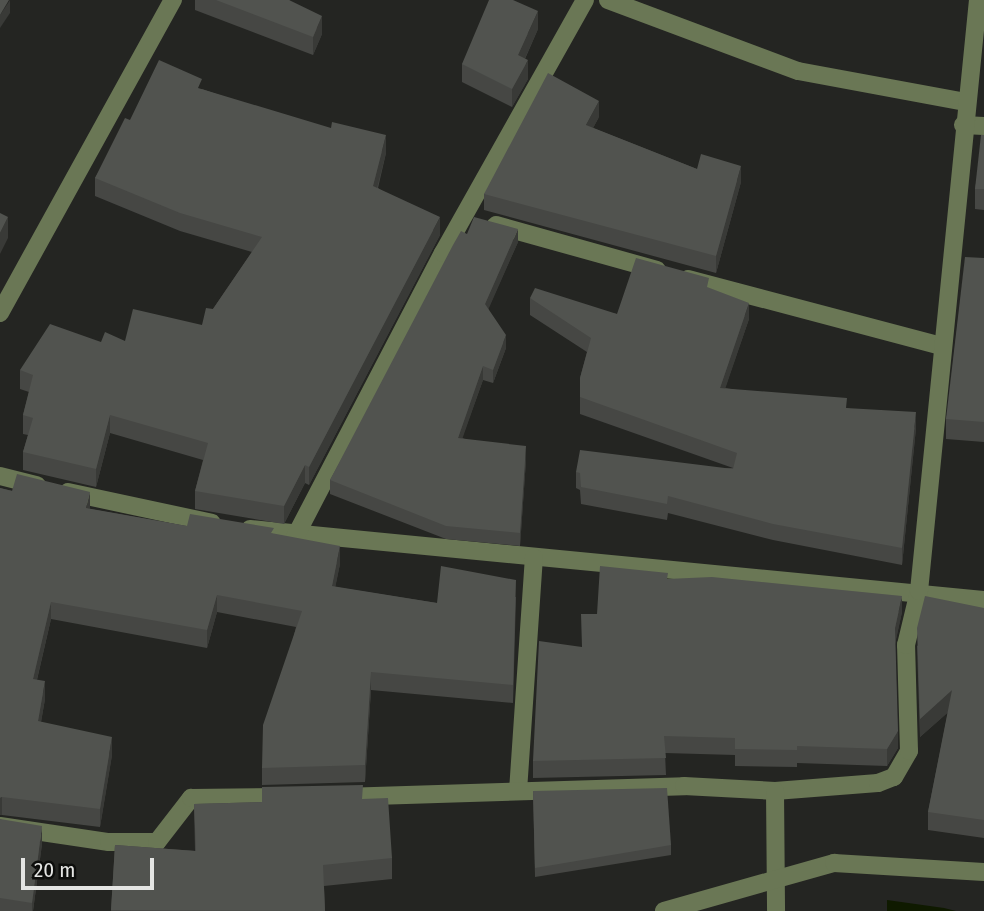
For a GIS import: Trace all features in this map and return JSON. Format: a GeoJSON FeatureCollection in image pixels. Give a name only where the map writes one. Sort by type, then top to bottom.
{"type":"FeatureCollection","features":[{"type":"Feature","properties":{"kind":"street"},"geometry":{"type":"LineString","coordinates":[[0,313],[173,0]]}},
{"type":"Feature","properties":{"kind":"street"},"geometry":{"type":"LineString","coordinates":[[295,537],[464,215],[585,0]]}},
{"type":"Feature","properties":{"kind":"street"},"geometry":{"type":"LineString","coordinates":[[608,0],[799,71],[966,102]]}},
{"type":"Feature","properties":{"kind":"street"},"geometry":{"type":"LineString","coordinates":[[0,826],[109,842],[157,842],[191,798],[684,786],[775,791],[878,783],[894,778],[909,751],[906,645],[919,591],[963,125],[978,0]]}},
{"type":"Feature","properties":{"kind":"street"},"geometry":{"type":"LineString","coordinates":[[963,125],[984,126]]}},
{"type":"Feature","properties":{"kind":"street"},"geometry":{"type":"LineString","coordinates":[[464,215],[942,346]]}},
{"type":"Feature","properties":{"kind":"street"},"geometry":{"type":"LineString","coordinates":[[0,477],[178,518],[295,537],[919,591],[984,600]]}},
{"type":"Feature","properties":{"kind":"street"},"geometry":{"type":"LineString","coordinates":[[518,791],[534,558]]}},
{"type":"Feature","properties":{"kind":"street"},"geometry":{"type":"LineString","coordinates":[[775,791],[776,911]]}},
{"type":"Feature","properties":{"kind":"street"},"geometry":{"type":"LineString","coordinates":[[664,911],[774,883],[834,863],[984,872]]}},
{"type":"Feature","properties":{"kind":"shaded area"},"geometry":{"type":"Polygon","coordinates":[[[887,900],[944,908],[956,911],[887,911],[887,900]]]}},
{"type":"Feature","properties":{"kind":"building"},"geometry":{"type":"Polygon","coordinates":[[[0,0],[9,0],[0,15],[0,0]]]}},
{"type":"Feature","properties":{"kind":"building"},"geometry":{"type":"Polygon","coordinates":[[[216,0],[289,0],[322,16],[313,37],[216,0]]]}},
{"type":"Feature","properties":{"kind":"building"},"geometry":{"type":"Polygon","coordinates":[[[489,0],[513,0],[538,11],[518,55],[528,60],[512,89],[462,64],[489,0]]]}},
{"type":"Feature","properties":{"kind":"building"},"geometry":{"type":"Polygon","coordinates":[[[159,60],[202,79],[198,88],[331,128],[332,122],[386,135],[373,186],[440,217],[309,467],[305,465],[284,506],[195,491],[208,443],[110,415],[96,469],[23,452],[33,418],[23,415],[33,375],[20,370],[50,324],[101,342],[105,332],[125,341],[133,309],[202,325],[206,308],[213,309],[262,237],[180,213],[95,178],[125,118],[130,120],[159,60]]]}},
{"type":"Feature","properties":{"kind":"building"},"geometry":{"type":"Polygon","coordinates":[[[548,73],[599,101],[586,125],[697,169],[701,154],[741,166],[716,256],[484,194],[548,73]]]}},
{"type":"Feature","properties":{"kind":"building"},"geometry":{"type":"Polygon","coordinates":[[[981,135],[984,135],[984,189],[975,189],[981,135]]]}},
{"type":"Feature","properties":{"kind":"building"},"geometry":{"type":"Polygon","coordinates":[[[0,213],[8,217],[0,233],[0,213]]]}},
{"type":"Feature","properties":{"kind":"building"},"geometry":{"type":"Polygon","coordinates":[[[474,217],[518,229],[485,304],[506,335],[493,370],[483,366],[458,438],[526,446],[520,533],[446,526],[330,480],[453,245],[461,231],[467,234],[474,217]]]}},
{"type":"Feature","properties":{"kind":"building"},"geometry":{"type":"Polygon","coordinates":[[[965,257],[984,258],[984,422],[946,419],[965,257]]]}},
{"type":"Feature","properties":{"kind":"building"},"geometry":{"type":"Polygon","coordinates":[[[636,258],[709,278],[707,287],[749,303],[720,388],[847,398],[846,408],[916,412],[902,548],[773,524],[668,496],[667,504],[581,487],[580,473],[576,472],[580,450],[733,469],[737,453],[580,397],[580,378],[591,338],[530,298],[535,288],[617,314],[636,258]]]}},
{"type":"Feature","properties":{"kind":"building"},"geometry":{"type":"Polygon","coordinates":[[[17,474],[90,492],[86,508],[187,526],[190,514],[274,528],[271,533],[340,546],[332,586],[437,603],[441,566],[516,580],[513,685],[371,672],[365,765],[262,768],[263,725],[302,611],[217,595],[207,630],[51,602],[33,679],[45,681],[38,721],[112,737],[100,809],[0,798],[0,488],[12,491],[17,474]]]}},
{"type":"Feature","properties":{"kind":"building"},"geometry":{"type":"Polygon","coordinates":[[[600,566],[668,573],[667,579],[712,577],[902,596],[895,628],[898,731],[887,749],[797,746],[797,750],[735,749],[735,738],[664,736],[666,758],[533,761],[539,641],[582,647],[581,614],[597,614],[600,566]]]}},
{"type":"Feature","properties":{"kind":"building"},"geometry":{"type":"Polygon","coordinates":[[[925,596],[984,608],[984,820],[928,812],[952,690],[920,719],[917,628],[925,596]]]}},
{"type":"Feature","properties":{"kind":"building"},"geometry":{"type":"Polygon","coordinates":[[[363,785],[362,799],[388,798],[392,858],[323,865],[325,911],[111,910],[115,845],[196,851],[194,804],[262,802],[262,787],[363,785]]]}},
{"type":"Feature","properties":{"kind":"building"},"geometry":{"type":"Polygon","coordinates":[[[667,788],[671,845],[535,868],[533,791],[667,788]]]}},
{"type":"Feature","properties":{"kind":"building"},"geometry":{"type":"Polygon","coordinates":[[[0,819],[42,826],[32,903],[0,898],[0,819]]]}}]}
